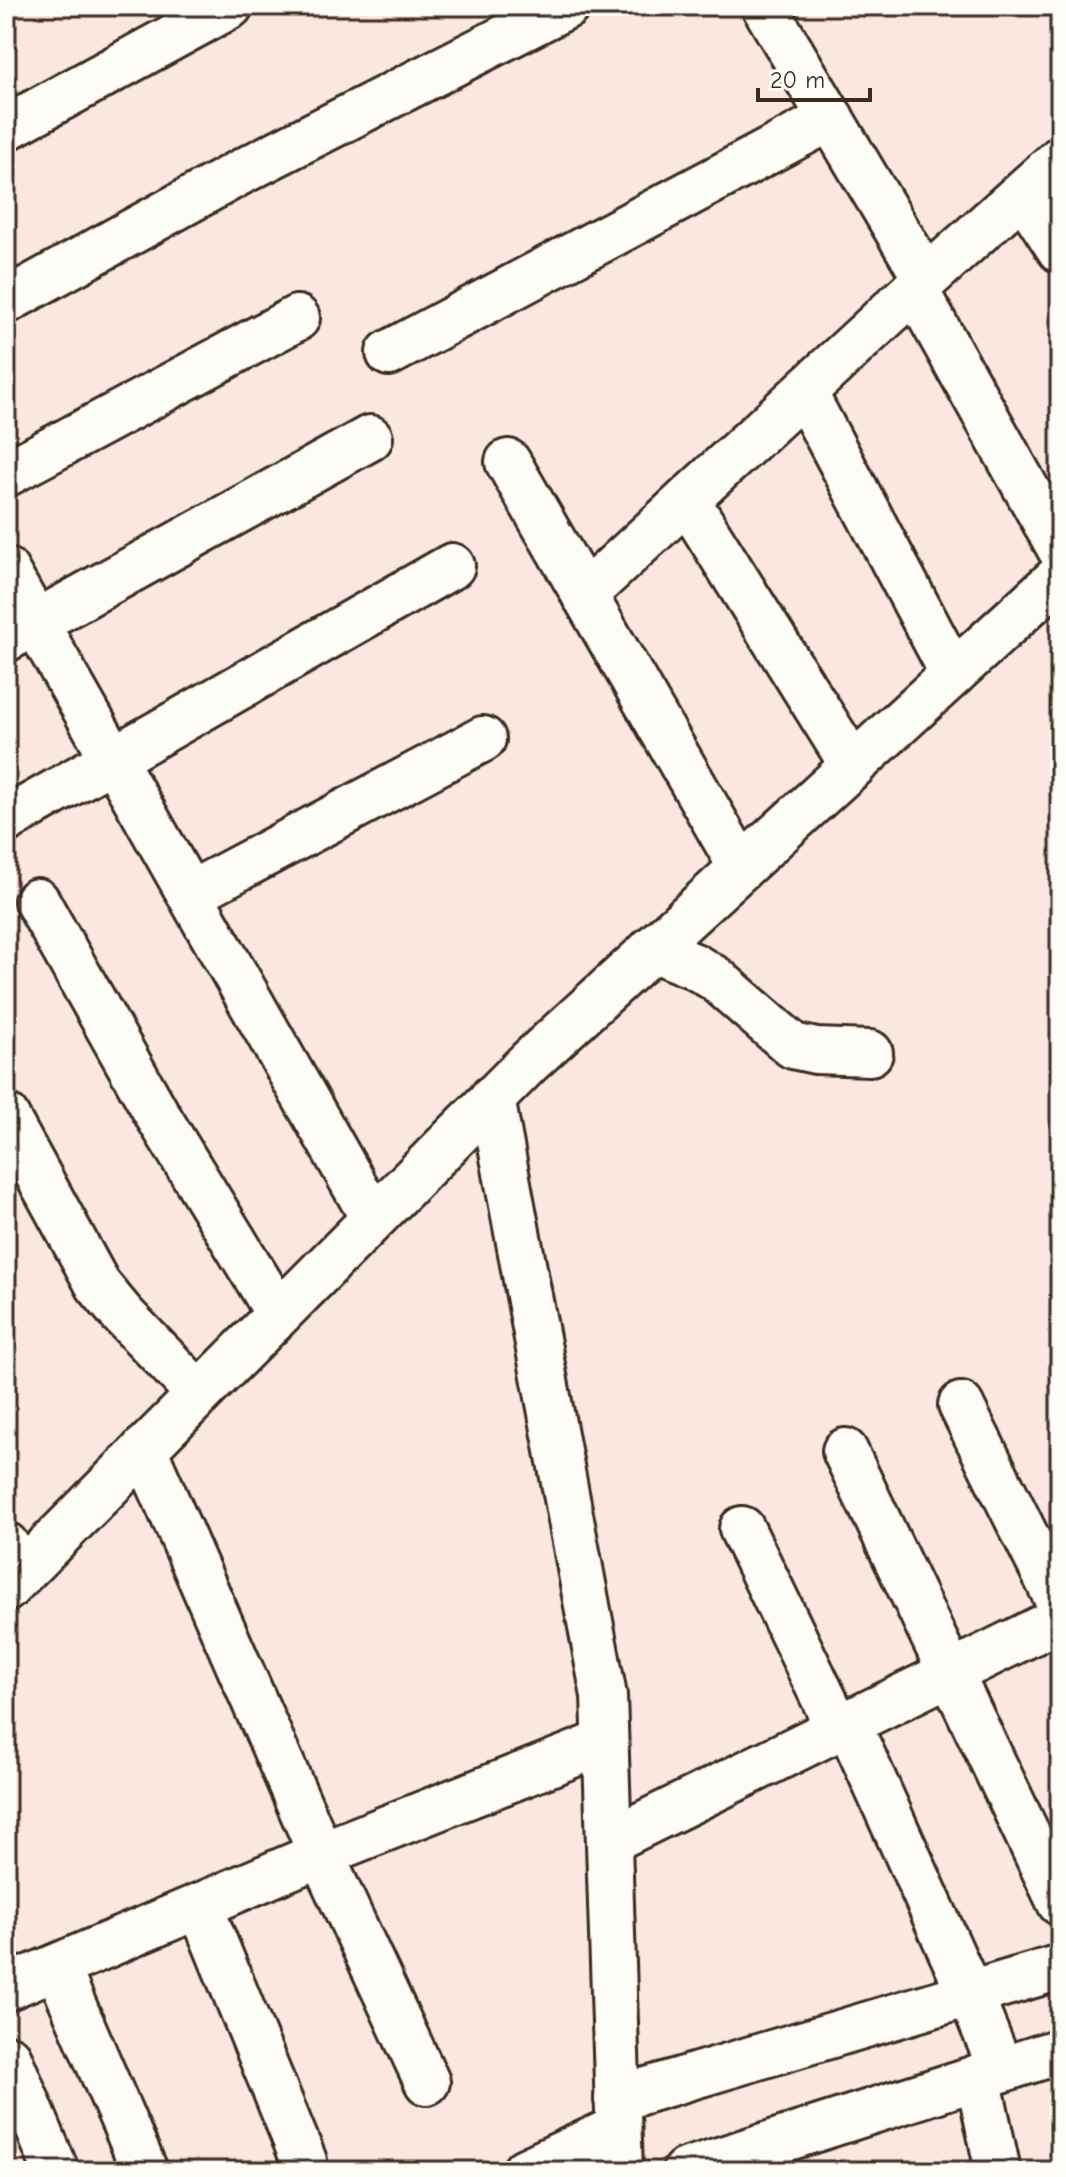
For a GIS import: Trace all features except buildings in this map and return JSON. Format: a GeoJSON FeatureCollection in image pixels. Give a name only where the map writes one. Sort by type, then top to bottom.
{"type":"FeatureCollection","features":[{"type":"Feature","properties":{"kind":"street"},"geometry":{"type":"LineString","coordinates":[[6,128],[230,6]]}},
{"type":"Feature","properties":{"kind":"street"},"geometry":{"type":"LineString","coordinates":[[6,301],[237,174],[567,6]]}},
{"type":"Feature","properties":{"kind":"street"},"geometry":{"type":"LineString","coordinates":[[764,6],[831,118],[1060,549]]}},
{"type":"Feature","properties":{"kind":"street"},"geometry":{"type":"LineString","coordinates":[[389,353],[831,118]]}},
{"type":"Feature","properties":{"kind":"street"},"geometry":{"type":"LineString","coordinates":[[584,595],[1060,159]]}},
{"type":"Feature","properties":{"kind":"street"},"geometry":{"type":"LineString","coordinates":[[1023,193],[1060,250]]}},
{"type":"Feature","properties":{"kind":"street"},"geometry":{"type":"LineString","coordinates":[[6,474],[297,318]]}},
{"type":"Feature","properties":{"kind":"street"},"geometry":{"type":"LineString","coordinates":[[804,392],[953,674]]}},
{"type":"Feature","properties":{"kind":"street"},"geometry":{"type":"LineString","coordinates":[[21,630],[370,438]]}},
{"type":"Feature","properties":{"kind":"street"},"geometry":{"type":"LineString","coordinates":[[508,462],[741,867]]}},
{"type":"Feature","properties":{"kind":"street"},"geometry":{"type":"LineString","coordinates":[[687,500],[853,766]]}},
{"type":"Feature","properties":{"kind":"street"},"geometry":{"type":"LineString","coordinates":[[6,820],[452,566]]}},
{"type":"Feature","properties":{"kind":"street"},"geometry":{"type":"LineString","coordinates":[[6,570],[21,630],[113,760],[373,1218]]}},
{"type":"Feature","properties":{"kind":"street"},"geometry":{"type":"LineString","coordinates":[[12,1568],[144,1449],[492,1098],[1060,576]]}},
{"type":"Feature","properties":{"kind":"street"},"geometry":{"type":"LineString","coordinates":[[190,894],[483,739]]}},
{"type":"Feature","properties":{"kind":"street"},"geometry":{"type":"LineString","coordinates":[[37,901],[158,1116],[278,1313]]}},
{"type":"Feature","properties":{"kind":"street"},"geometry":{"type":"LineString","coordinates":[[652,949],[694,966],[716,979],[793,1046],[816,1051],[870,1053]]}},
{"type":"Feature","properties":{"kind":"street"},"geometry":{"type":"LineString","coordinates":[[492,1098],[604,1696],[620,2171]]}},
{"type":"Feature","properties":{"kind":"street"},"geometry":{"type":"LineString","coordinates":[[6,1116],[98,1285],[199,1394]]}},
{"type":"Feature","properties":{"kind":"street"},"geometry":{"type":"LineString","coordinates":[[961,1405],[1060,1605]]}},
{"type":"Feature","properties":{"kind":"street"},"geometry":{"type":"LineString","coordinates":[[144,1449],[321,1854],[427,2082]]}},
{"type":"Feature","properties":{"kind":"street"},"geometry":{"type":"LineString","coordinates":[[845,1451],[1060,1903]]}},
{"type":"Feature","properties":{"kind":"street"},"geometry":{"type":"LineString","coordinates":[[742,1529],[843,1726],[970,1994],[989,2074],[998,2171]]}},
{"type":"Feature","properties":{"kind":"street"},"geometry":{"type":"LineString","coordinates":[[609,1841],[1060,1619]]}},
{"type":"Feature","properties":{"kind":"street"},"geometry":{"type":"LineString","coordinates":[[6,1988],[321,1854],[605,1742]]}},
{"type":"Feature","properties":{"kind":"street"},"geometry":{"type":"LineString","coordinates":[[200,1906],[304,2161]]}},
{"type":"Feature","properties":{"kind":"street"},"geometry":{"type":"LineString","coordinates":[[57,1967],[145,2171]]}},
{"type":"Feature","properties":{"kind":"street"},"geometry":{"type":"LineString","coordinates":[[525,2171],[618,2114],[970,1994],[1060,1967]]}},
{"type":"Feature","properties":{"kind":"street"},"geometry":{"type":"LineString","coordinates":[[685,2171],[1060,2051]]}},
{"type":"Feature","properties":{"kind":"street"},"geometry":{"type":"LineString","coordinates":[[9,2058],[56,2171]]}}]}
